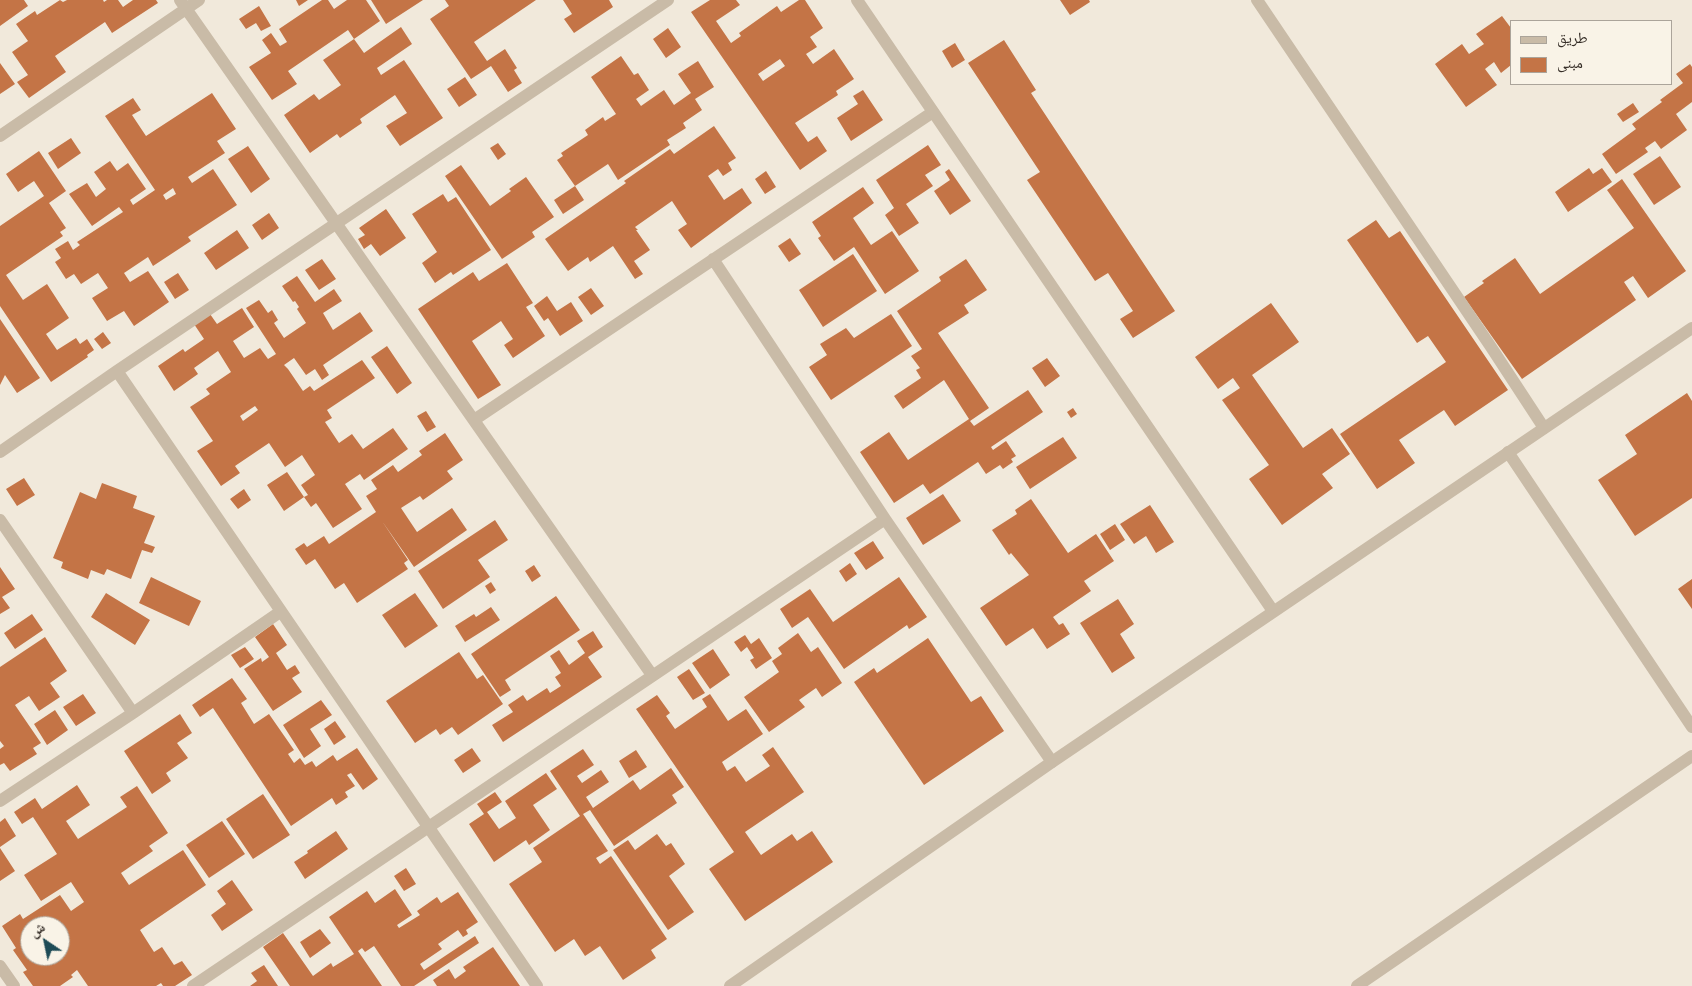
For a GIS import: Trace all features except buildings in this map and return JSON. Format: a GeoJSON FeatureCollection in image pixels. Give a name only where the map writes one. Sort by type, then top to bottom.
{"type":"FeatureCollection","features":[{"type":"Feature","properties":{"kind":"street"},"geometry":{"type":"LineString","coordinates":[[0,136],[182,4],[199,0]]}},
{"type":"Feature","properties":{"kind":"street"},"geometry":{"type":"LineString","coordinates":[[0,452],[117,371],[668,0]]}},
{"type":"Feature","properties":{"kind":"street"},"geometry":{"type":"LineString","coordinates":[[857,0],[1273,611]]}},
{"type":"Feature","properties":{"kind":"street"},"geometry":{"type":"LineString","coordinates":[[1257,0],[1492,346],[1544,428]]}},
{"type":"Feature","properties":{"kind":"street"},"geometry":{"type":"LineString","coordinates":[[182,4],[652,675]]}},
{"type":"Feature","properties":{"kind":"street"},"geometry":{"type":"LineString","coordinates":[[474,420],[933,112]]}},
{"type":"Feature","properties":{"kind":"street"},"geometry":{"type":"LineString","coordinates":[[713,259],[885,518],[1052,762]]}},
{"type":"Feature","properties":{"kind":"street"},"geometry":{"type":"LineString","coordinates":[[730,986],[1052,762],[1692,328]]}},
{"type":"Feature","properties":{"kind":"street"},"geometry":{"type":"LineString","coordinates":[[117,371],[537,986]]}},
{"type":"Feature","properties":{"kind":"street"},"geometry":{"type":"LineString","coordinates":[[1508,452],[1690,719]]}},
{"type":"Feature","properties":{"kind":"street"},"geometry":{"type":"LineString","coordinates":[[193,986],[885,518]]}},
{"type":"Feature","properties":{"kind":"street"},"geometry":{"type":"LineString","coordinates":[[0,520],[133,713]]}},
{"type":"Feature","properties":{"kind":"street"},"geometry":{"type":"LineString","coordinates":[[0,801],[280,612]]}},
{"type":"Feature","properties":{"kind":"street"},"geometry":{"type":"LineString","coordinates":[[1357,986],[1692,756]]}},
{"type":"Feature","properties":{"kind":"street"},"geometry":{"type":"LineString","coordinates":[[0,966],[14,986]]}}]}
